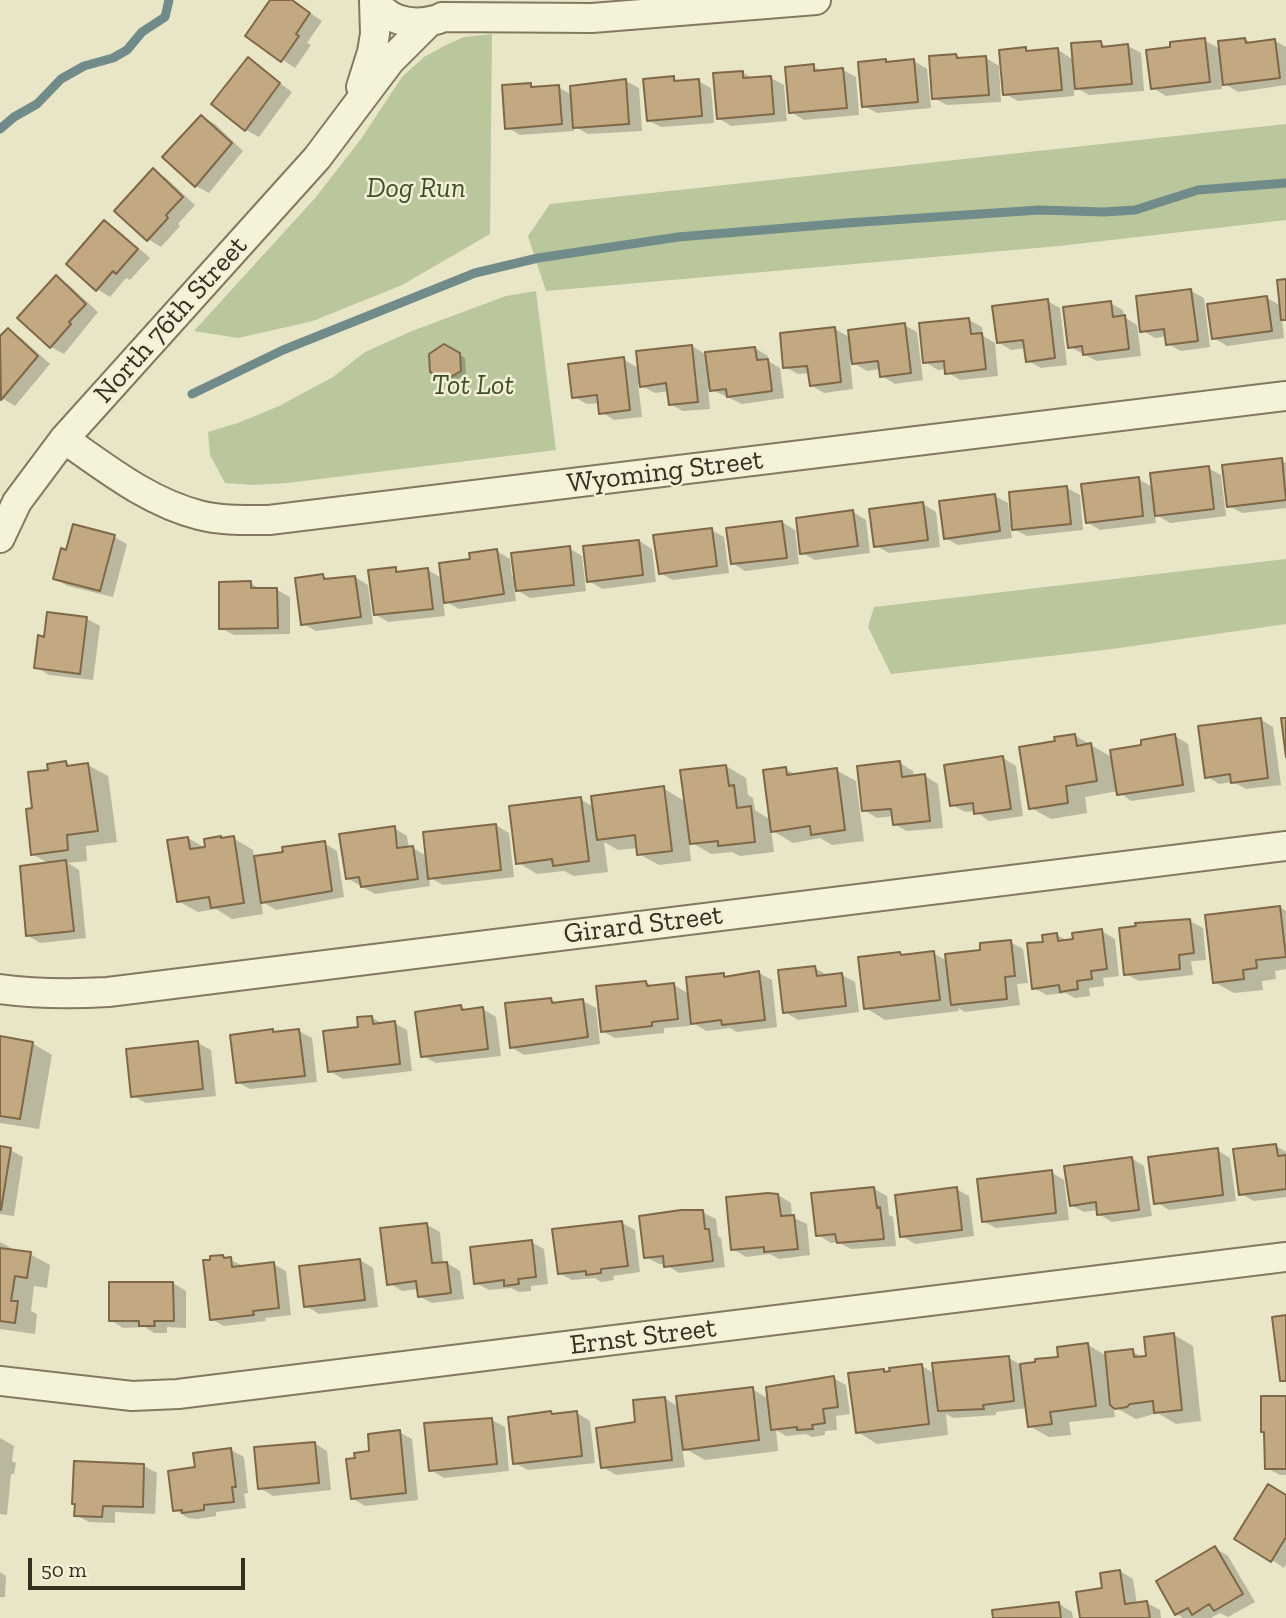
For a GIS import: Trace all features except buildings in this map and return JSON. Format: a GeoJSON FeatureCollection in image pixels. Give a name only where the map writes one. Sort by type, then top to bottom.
{"type":"FeatureCollection","features":[{"type":"Feature","properties":{"kind":"street"},"geometry":{"type":"LineString","coordinates":[[374,0],[391,17],[407,23],[444,13],[592,18],[816,0]]}},
{"type":"Feature","properties":{"kind":"street","name":"North 76th Street"},"geometry":{"type":"LineString","coordinates":[[353,110],[372,52],[374,0]]}},
{"type":"Feature","properties":{"kind":"street"},"geometry":{"type":"LineString","coordinates":[[519,0],[554,11],[592,18]]}},
{"type":"Feature","properties":{"kind":"street","name":"North 76th Street"},"geometry":{"type":"LineString","coordinates":[[0,538],[17,502],[64,439],[317,158],[390,61],[444,13]]}},
{"type":"Feature","properties":{"kind":"street","name":"Wyoming Street"},"geometry":{"type":"LineString","coordinates":[[64,439],[126,481],[172,506],[201,516],[232,520],[269,520],[1286,396]]}},
{"type":"Feature","properties":{"kind":"street","name":"Girard Street"},"geometry":{"type":"LineString","coordinates":[[0,989],[68,995],[108,992],[1286,845]]}},
{"type":"Feature","properties":{"kind":"street","name":"Ernst Street"},"geometry":{"type":"LineString","coordinates":[[0,1381],[132,1396],[178,1394],[1286,1257]]}},
{"type":"Feature","properties":{"kind":"green space","name":"Dog Run"},"geometry":{"type":"Polygon","coordinates":[[[492,34],[490,234],[402,285],[313,321],[238,338],[194,331],[316,197],[361,139],[402,77],[424,57],[446,45],[464,37],[492,34]]]}},
{"type":"Feature","properties":{"kind":"green space"},"geometry":{"type":"Polygon","coordinates":[[[1286,124],[1286,220],[1059,246],[546,291],[528,236],[550,204],[1286,124]]]}},
{"type":"Feature","properties":{"kind":"green space","name":"Tot Lot"},"geometry":{"type":"Polygon","coordinates":[[[536,291],[556,450],[287,483],[225,483],[210,455],[208,432],[279,406],[333,377],[365,352],[412,331],[506,296],[536,291]]]}},
{"type":"Feature","properties":{"kind":"green space"},"geometry":{"type":"Polygon","coordinates":[[[1286,559],[1286,624],[1112,649],[891,674],[868,627],[874,607],[1286,559]]]}},
{"type":"Feature","properties":{"kind":"waterway"},"geometry":{"type":"LineString","coordinates":[[0,129],[14,117],[37,104],[61,79],[84,66],[113,58],[127,50],[142,32],[165,17],[169,0]]}},
{"type":"Feature","properties":{"kind":"waterway"},"geometry":{"type":"LineString","coordinates":[[192,394],[283,350],[475,273],[538,258],[678,237],[847,223],[1039,210],[1135,210],[1198,190],[1286,183]]}}]}
